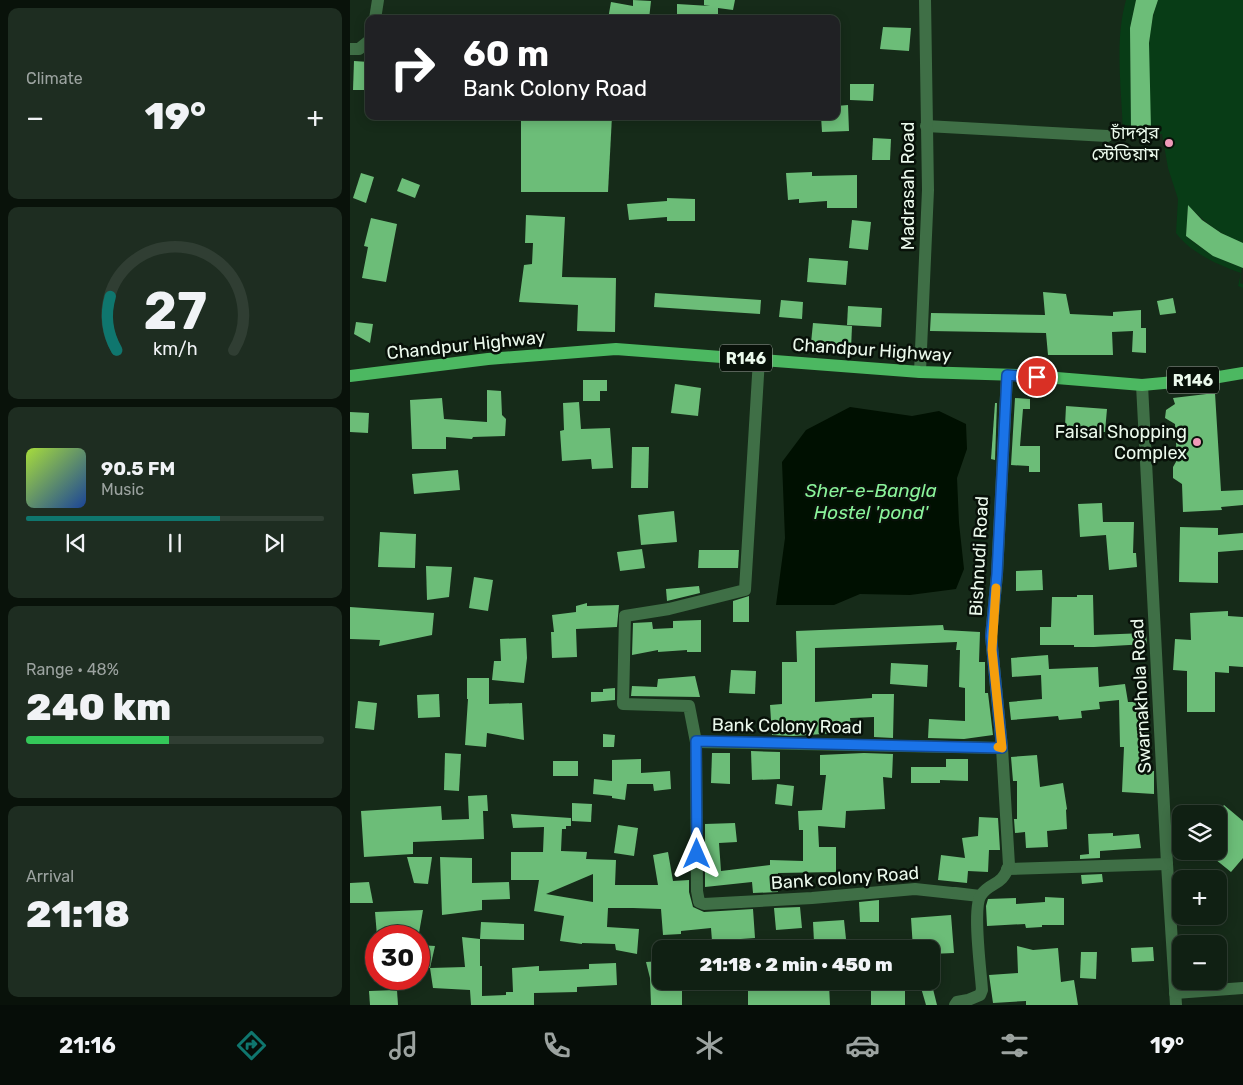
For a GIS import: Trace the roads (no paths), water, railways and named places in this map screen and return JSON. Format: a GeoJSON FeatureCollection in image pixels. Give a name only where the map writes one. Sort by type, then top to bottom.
{"type":"FeatureCollection","features":[{"type":"Feature","properties":{"kind":"main road","name":"Chandpur Highway"},"geometry":{"type":"LineString","coordinates":[[350,376],[488,359],[596,350],[632,350],[920,372],[1007,375],[1142,385],[1207,379],[1243,373]]}},
{"type":"Feature","properties":{"kind":"street"},"geometry":{"type":"LineString","coordinates":[[376,15],[378,0]]}},
{"type":"Feature","properties":{"kind":"street","name":"Madrasah Road"},"geometry":{"type":"LineString","coordinates":[[920,372],[928,190],[925,0]]}},
{"type":"Feature","properties":{"kind":"street"},"geometry":{"type":"LineString","coordinates":[[350,49],[359,49],[365,44]]}},
{"type":"Feature","properties":{"kind":"street"},"geometry":{"type":"LineString","coordinates":[[926,126],[1107,136]]}},
{"type":"Feature","properties":{"kind":"street","name":"Bank Colony Road"},"geometry":{"type":"LineString","coordinates":[[759,359],[745,590],[669,609],[624,616],[623,704],[689,706],[696,741],[1002,748]]}},
{"type":"Feature","properties":{"kind":"street","name":"Bishnudi Road"},"geometry":{"type":"LineString","coordinates":[[1007,375],[997,574],[991,636],[1002,748],[1009,865],[1007,870]]}},
{"type":"Feature","properties":{"kind":"street","name":"Swarnakhola Road"},"geometry":{"type":"LineString","coordinates":[[1142,385],[1166,864],[1175,999]]}},
{"type":"Feature","properties":{"kind":"street","name":"Bank colony Road"},"geometry":{"type":"LineString","coordinates":[[696,741],[697,891],[699,902],[704,904],[812,898],[915,889],[980,896]]}},
{"type":"Feature","properties":{"kind":"street"},"geometry":{"type":"LineString","coordinates":[[954,1005],[957,1002],[980,995],[982,990],[976,907],[980,896],[998,883],[1004,877],[1007,870],[1166,864]]}},
{"type":"Feature","properties":{"kind":"street"},"geometry":{"type":"LineString","coordinates":[[955,893],[980,896]]}},
{"type":"Feature","properties":{"kind":"street"},"geometry":{"type":"LineString","coordinates":[[1175,999],[1243,988]]}},
{"type":"Feature","properties":{"kind":"water","name":"Sher-e-Bangla Hostel 'pond'"},"geometry":{"type":"Polygon","coordinates":[[[850,407],[912,416],[939,411],[966,424],[967,449],[957,478],[964,569],[956,589],[910,595],[860,594],[834,605],[776,605],[785,538],[782,462],[806,430],[850,407]]]}},
{"type":"Feature","properties":{"kind":"place","name":"চাঁদপুর স্টেডিয়াম"},"geometry":{"type":"Point","coordinates":[1169,143]}},
{"type":"Feature","properties":{"kind":"place","name":"Faisal Shopping Complex"},"geometry":{"type":"Point","coordinates":[1197,442]}}]}
